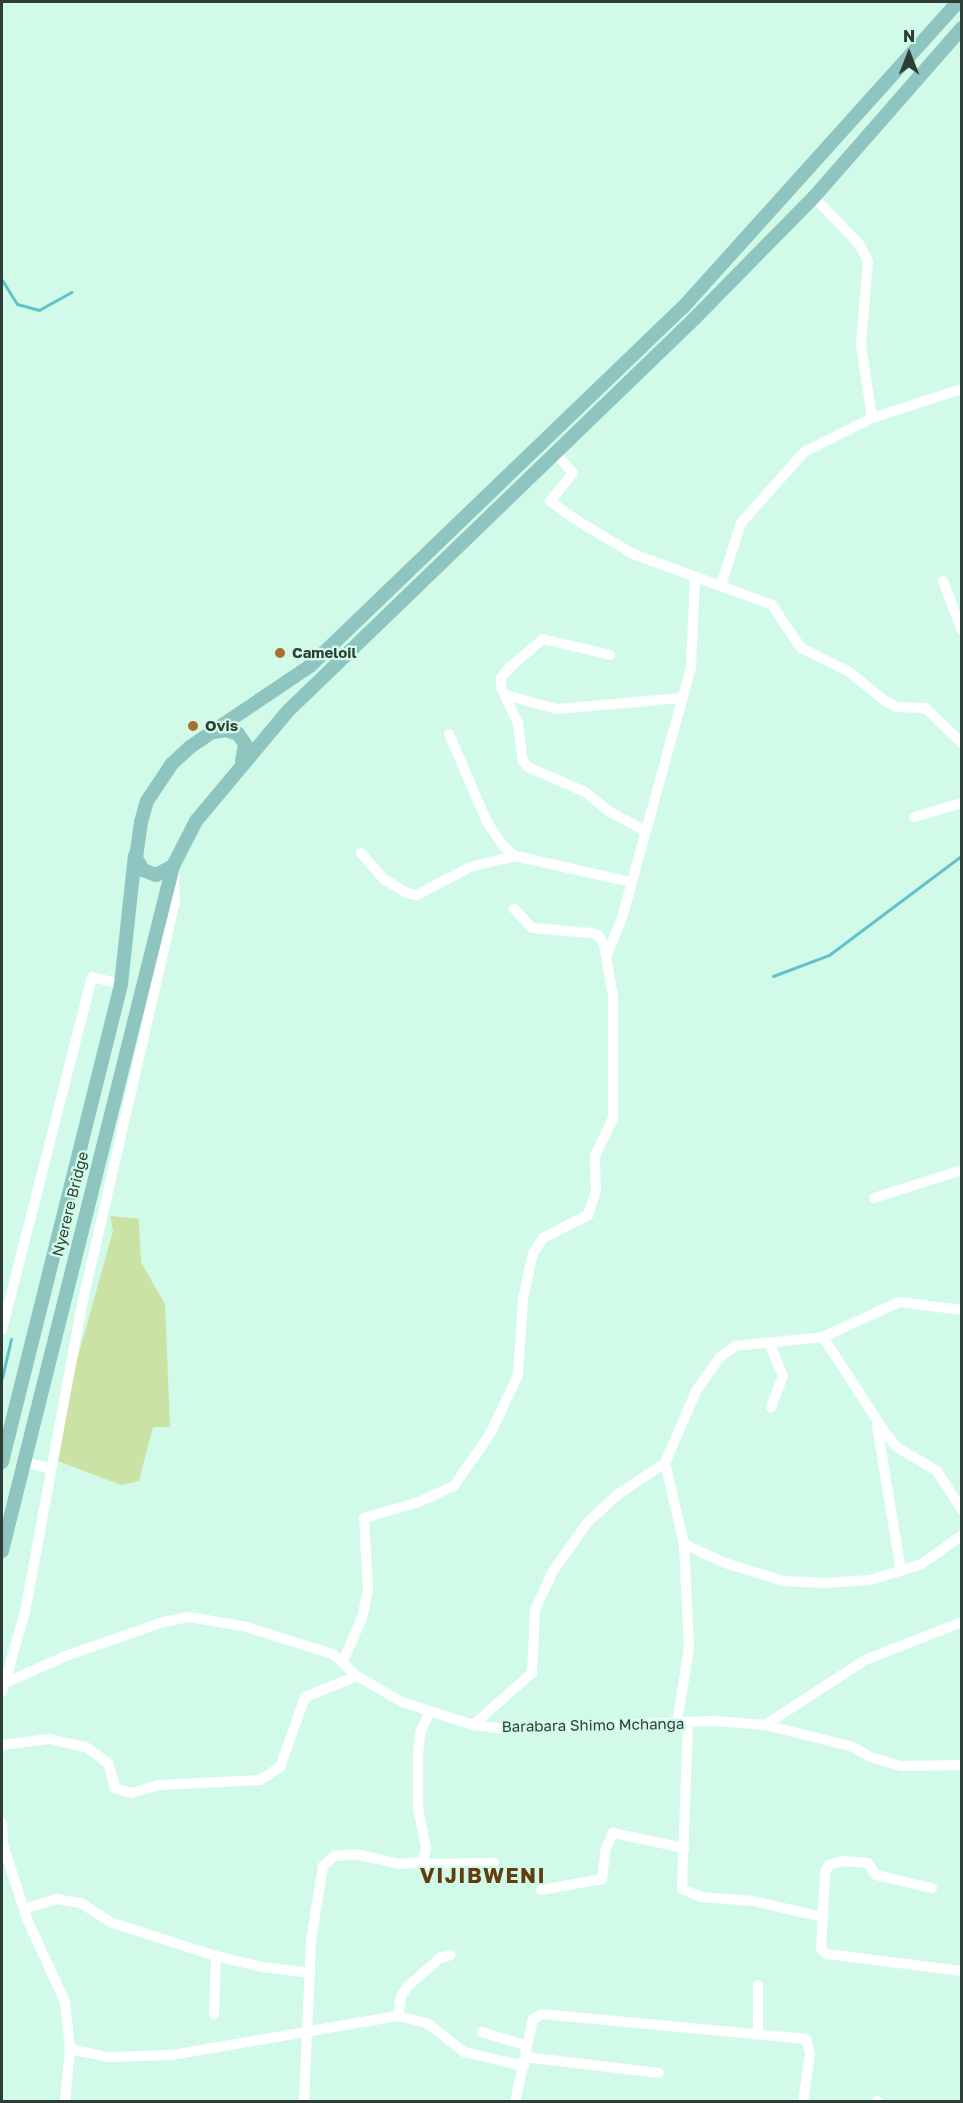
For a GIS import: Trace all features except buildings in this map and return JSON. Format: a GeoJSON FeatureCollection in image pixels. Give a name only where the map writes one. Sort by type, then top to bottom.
{"type":"FeatureCollection","features":[{"type":"Feature","properties":{"kind":"main road","name":"Nyerere Bridge"},"geometry":{"type":"LineString","coordinates":[[2,1462],[121,984],[136,851],[147,801],[158,781],[184,753],[209,734],[310,666],[683,307],[958,2]]}},
{"type":"Feature","properties":{"kind":"main road","name":"Nyerere Bridge"},"geometry":{"type":"LineString","coordinates":[[2,1551],[173,866],[196,821],[239,766],[288,711],[557,455],[814,197],[962,28]]}},
{"type":"Feature","properties":{"kind":"main road"},"geometry":{"type":"LineString","coordinates":[[209,734],[226,729],[242,738],[246,751],[239,766]]}},
{"type":"Feature","properties":{"kind":"main road"},"geometry":{"type":"LineString","coordinates":[[136,851],[138,864],[149,874],[163,874],[173,866]]}},
{"type":"Feature","properties":{"kind":"street"},"geometry":{"type":"LineString","coordinates":[[814,197],[859,244],[868,261],[861,345],[872,418]]}},
{"type":"Feature","properties":{"kind":"street"},"geometry":{"type":"LineString","coordinates":[[721,585],[741,523],[771,486],[804,452],[872,418],[962,389]]}},
{"type":"Feature","properties":{"kind":"street"},"geometry":{"type":"LineString","coordinates":[[557,455],[573,473],[550,501],[633,554],[772,605],[801,648],[848,671],[885,701],[897,707],[925,708],[962,743]]}},
{"type":"Feature","properties":{"kind":"street"},"geometry":{"type":"LineString","coordinates":[[607,956],[622,918],[644,830],[682,699],[693,644],[695,576]]}},
{"type":"Feature","properties":{"kind":"street"},"geometry":{"type":"LineString","coordinates":[[943,581],[962,631]]}},
{"type":"Feature","properties":{"kind":"street"},"geometry":{"type":"LineString","coordinates":[[610,655],[543,639],[501,678],[504,695],[518,723],[523,761],[528,767],[585,792],[644,830]]}},
{"type":"Feature","properties":{"kind":"street"},"geometry":{"type":"LineString","coordinates":[[504,695],[557,709],[682,699]]}},
{"type":"Feature","properties":{"kind":"street"},"geometry":{"type":"LineString","coordinates":[[449,734],[487,822],[502,846],[515,856],[630,882]]}},
{"type":"Feature","properties":{"kind":"street"},"geometry":{"type":"LineString","coordinates":[[914,818],[962,803]]}},
{"type":"Feature","properties":{"kind":"street"},"geometry":{"type":"LineString","coordinates":[[361,853],[384,879],[406,893],[417,895],[470,867],[515,856]]}},
{"type":"Feature","properties":{"kind":"street"},"geometry":{"type":"LineString","coordinates":[[2,1688],[25,1612],[49,1468],[85,1288],[175,903],[173,866]]}},
{"type":"Feature","properties":{"kind":"street"},"geometry":{"type":"LineString","coordinates":[[343,1661],[362,1618],[368,1589],[364,1518],[419,1502],[454,1486],[490,1434],[518,1375],[524,1299],[533,1253],[543,1238],[588,1215],[593,1207],[595,1156],[613,1118],[616,1099],[614,996],[607,956],[599,936],[571,929],[532,928],[514,909]]}},
{"type":"Feature","properties":{"kind":"street"},"geometry":{"type":"LineString","coordinates":[[2,1330],[92,977],[121,984]]}},
{"type":"Feature","properties":{"kind":"street"},"geometry":{"type":"LineString","coordinates":[[874,1198],[962,1170]]}},
{"type":"Feature","properties":{"kind":"street"},"geometry":{"type":"LineString","coordinates":[[473,1725],[532,1673],[536,1610],[553,1571],[588,1522],[617,1495],[665,1463],[696,1391],[720,1357],[735,1346],[823,1337],[899,1302],[962,1310]]}},
{"type":"Feature","properties":{"kind":"street"},"geometry":{"type":"LineString","coordinates":[[823,1337],[877,1421],[897,1447],[937,1472],[962,1510]]}},
{"type":"Feature","properties":{"kind":"street"},"geometry":{"type":"LineString","coordinates":[[769,1343],[783,1376],[771,1408]]}},
{"type":"Feature","properties":{"kind":"street"},"geometry":{"type":"LineString","coordinates":[[877,1421],[901,1571]]}},
{"type":"Feature","properties":{"kind":"street"},"geometry":{"type":"LineString","coordinates":[[23,1462],[49,1468]]}},
{"type":"Feature","properties":{"kind":"street"},"geometry":{"type":"LineString","coordinates":[[665,1463],[684,1544],[690,1647],[682,1723],[684,1848],[680,1879],[686,1893],[753,1901],[823,1917]]}},
{"type":"Feature","properties":{"kind":"street"},"geometry":{"type":"LineString","coordinates":[[684,1544],[725,1563],[783,1581],[870,1580],[922,1564],[962,1535]]}},
{"type":"Feature","properties":{"kind":"street","name":"Barabara Shimo Mchanga"},"geometry":{"type":"LineString","coordinates":[[2,1688],[66,1656],[163,1622],[189,1617],[243,1626],[322,1650],[343,1661],[357,1676],[402,1702],[473,1725],[505,1729],[682,1723],[765,1725],[853,1747],[870,1757],[901,1766],[962,1766]]}},
{"type":"Feature","properties":{"kind":"street"},"geometry":{"type":"LineString","coordinates":[[765,1725],[865,1660],[962,1622]]}},
{"type":"Feature","properties":{"kind":"street"},"geometry":{"type":"LineString","coordinates":[[2,1745],[50,1739],[86,1747],[108,1763],[115,1788],[131,1793],[159,1785],[260,1780],[280,1767],[305,1697],[357,1676]]}},
{"type":"Feature","properties":{"kind":"street"},"geometry":{"type":"LineString","coordinates":[[419,1864],[426,1848],[418,1808],[418,1753],[422,1730],[430,1712]]}},
{"type":"Feature","properties":{"kind":"street"},"geometry":{"type":"LineString","coordinates":[[2,1823],[3,1844],[24,1909],[65,2002],[70,2049],[65,2102]]}},
{"type":"Feature","properties":{"kind":"street"},"geometry":{"type":"LineString","coordinates":[[541,1890],[602,1879],[606,1848],[613,1833],[684,1848]]}},
{"type":"Feature","properties":{"kind":"street"},"geometry":{"type":"LineString","coordinates":[[304,2102],[309,2032],[311,1941],[323,1866],[334,1856],[355,1854],[399,1864],[494,1863]]}},
{"type":"Feature","properties":{"kind":"street"},"geometry":{"type":"LineString","coordinates":[[932,1888],[876,1875],[868,1863],[844,1861],[826,1869],[821,1949],[827,1954],[961,1969]]}},
{"type":"Feature","properties":{"kind":"street"},"geometry":{"type":"LineString","coordinates":[[24,1909],[56,1899],[81,1903],[110,1922],[216,1956],[262,1967],[311,1972]]}},
{"type":"Feature","properties":{"kind":"street"},"geometry":{"type":"LineString","coordinates":[[398,2016],[401,1996],[408,1986],[440,1958],[452,1955]]}},
{"type":"Feature","properties":{"kind":"street"},"geometry":{"type":"LineString","coordinates":[[214,2014],[216,1956]]}},
{"type":"Feature","properties":{"kind":"street"},"geometry":{"type":"LineString","coordinates":[[758,2033],[759,1985]]}},
{"type":"Feature","properties":{"kind":"street"},"geometry":{"type":"LineString","coordinates":[[515,2102],[533,2019],[542,2014],[806,2039],[810,2053],[803,2102]]}},
{"type":"Feature","properties":{"kind":"street"},"geometry":{"type":"LineString","coordinates":[[70,2049],[108,2057],[172,2055],[398,2016],[427,2023],[464,2052],[525,2056],[659,2073]]}},
{"type":"Feature","properties":{"kind":"street"},"geometry":{"type":"LineString","coordinates":[[482,2032],[525,2056]]}},
{"type":"Feature","properties":{"kind":"green space"},"geometry":{"type":"Polygon","coordinates":[[[110,1216],[139,1219],[141,1262],[165,1304],[170,1427],[153,1427],[139,1481],[121,1485],[55,1460],[53,1446],[113,1231],[110,1216]]]}},
{"type":"Feature","properties":{"kind":"waterway"},"geometry":{"type":"LineString","coordinates":[[2,280],[17,304],[39,310],[71,292]]}},
{"type":"Feature","properties":{"kind":"waterway"},"geometry":{"type":"LineString","coordinates":[[773,976],[829,955],[962,855]]}},
{"type":"Feature","properties":{"kind":"waterway"},"geometry":{"type":"LineString","coordinates":[[2,1378],[11,1339]]}},
{"type":"Feature","properties":{"kind":"place","name":"Cameloil"},"geometry":{"type":"Point","coordinates":[280,653]}},
{"type":"Feature","properties":{"kind":"place","name":"Ovis"},"geometry":{"type":"Point","coordinates":[193,726]}},
{"type":"Feature","properties":{"kind":"district","name":"VIJIBWENI"},"geometry":{"type":"Point","coordinates":[483,1875]}}]}
